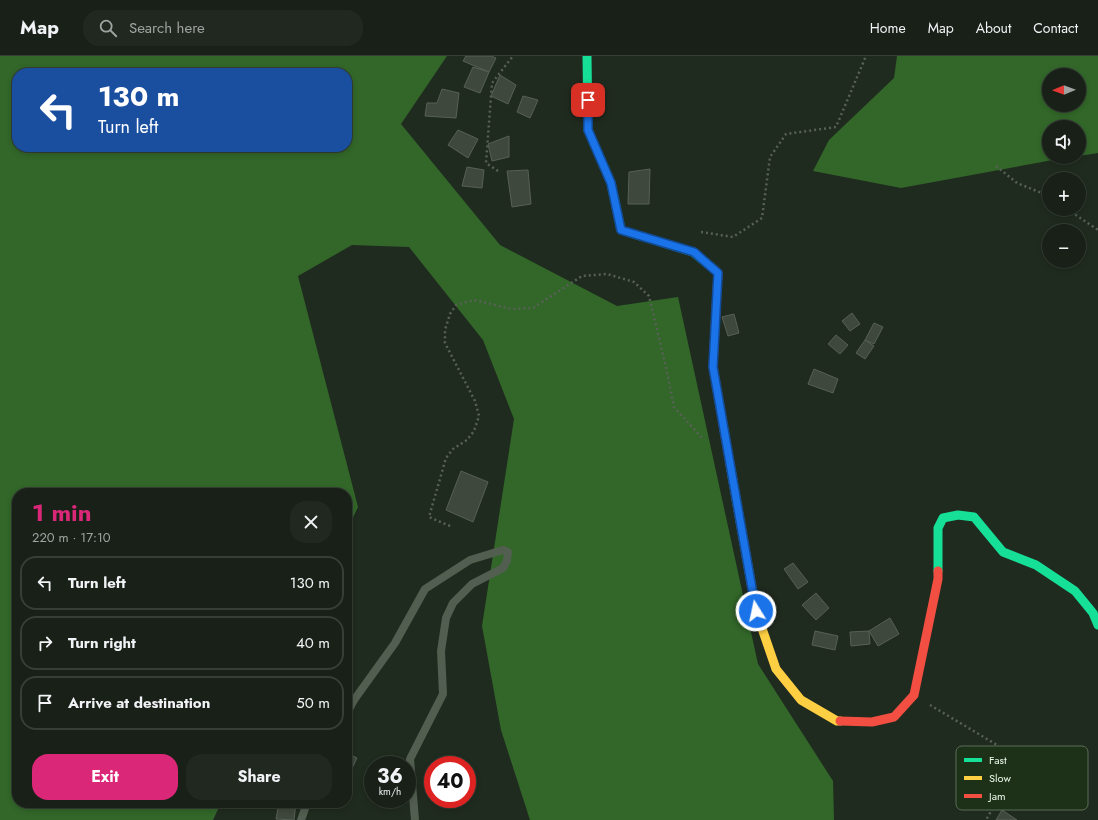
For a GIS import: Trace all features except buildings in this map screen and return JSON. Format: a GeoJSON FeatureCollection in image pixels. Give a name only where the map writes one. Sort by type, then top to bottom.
{"type":"FeatureCollection","features":[{"type":"Feature","properties":{"kind":"street"},"geometry":{"type":"LineString","coordinates":[[587,56],[588,130],[611,183],[621,230],[694,252],[718,273],[713,367],[756,611],[776,669],[800,700],[837,721],[872,722],[894,717],[914,695],[938,579],[938,528],[944,518],[958,515],[974,517],[1003,552],[1036,565],[1075,591],[1093,613],[1098,625]]}},
{"type":"Feature","properties":{"kind":"lane"},"geometry":{"type":"LineString","coordinates":[[352,704],[395,643],[425,589],[470,560],[503,550],[508,552],[507,561],[503,568],[472,584],[453,603],[446,618],[440,651],[443,694],[410,759],[415,820]]}},
{"type":"Feature","properties":{"kind":"lane"},"geometry":{"type":"LineString","coordinates":[[301,820],[305,808]]}},
{"type":"Feature","properties":{"kind":"path"},"geometry":{"type":"LineString","coordinates":[[498,171],[486,163],[492,83],[513,56]]}},
{"type":"Feature","properties":{"kind":"path"},"geometry":{"type":"LineString","coordinates":[[694,252],[699,232],[732,237],[762,218],[770,157],[786,134],[836,127],[866,56]]}},
{"type":"Feature","properties":{"kind":"path"},"geometry":{"type":"LineString","coordinates":[[996,166],[1017,183],[1042,193]]}},
{"type":"Feature","properties":{"kind":"path"},"geometry":{"type":"LineString","coordinates":[[1077,216],[1098,230]]}},
{"type":"Feature","properties":{"kind":"path"},"geometry":{"type":"LineString","coordinates":[[450,526],[429,517],[446,458],[453,449],[467,440],[474,431],[479,416],[476,401],[445,343],[445,330],[450,314],[456,305],[474,300],[511,309],[534,308],[582,276],[607,274],[634,282],[650,296],[674,407],[705,440]]}},
{"type":"Feature","properties":{"kind":"path"},"geometry":{"type":"LineString","coordinates":[[914,695],[997,746]]}},
{"type":"Feature","properties":{"kind":"path"},"geometry":{"type":"LineString","coordinates":[[986,820],[992,810]]}},
{"type":"Feature","properties":{"kind":"green space"},"geometry":{"type":"Polygon","coordinates":[[[0,56],[447,56],[401,124],[500,245],[617,306],[678,297],[758,664],[833,781],[834,820],[530,820],[501,730],[482,626],[514,419],[483,340],[409,247],[352,245],[298,276],[358,507],[352,520],[352,488],[12,488],[12,808],[219,808],[213,820],[0,820],[0,56]]]}},
{"type":"Feature","properties":{"kind":"green space"},"geometry":{"type":"Polygon","coordinates":[[[897,56],[1098,56],[1098,153],[1086,155],[1086,120],[1042,120],[1042,162],[901,188],[813,171],[829,140],[894,78],[897,56]]]}},
{"type":"Feature","properties":{"kind":"traffic: fast"},"geometry":{"type":"LineString","coordinates":[[587,56],[588,130],[611,183],[621,230],[693,252],[715,270]]}},
{"type":"Feature","properties":{"kind":"traffic: fast"},"geometry":{"type":"LineString","coordinates":[[938,571],[938,528],[943,518],[958,515],[974,517],[1003,552],[1036,565],[1075,591],[1093,613],[1098,625]]}},
{"type":"Feature","properties":{"kind":"traffic: slow"},"geometry":{"type":"LineString","coordinates":[[730,464],[756,611],[776,669],[801,700],[837,721],[840,721]]}},
{"type":"Feature","properties":{"kind":"traffic: jam"},"geometry":{"type":"LineString","coordinates":[[715,270],[718,273],[713,367],[730,464]]}},
{"type":"Feature","properties":{"kind":"traffic: jam"},"geometry":{"type":"LineString","coordinates":[[840,721],[872,722],[894,717],[914,695],[938,579],[938,571]]}},
{"type":"Feature","properties":{"kind":"route"},"geometry":{"type":"LineString","coordinates":[[588,100],[588,130],[611,183],[621,230],[694,252],[718,273],[713,367],[756,611]]}}]}
